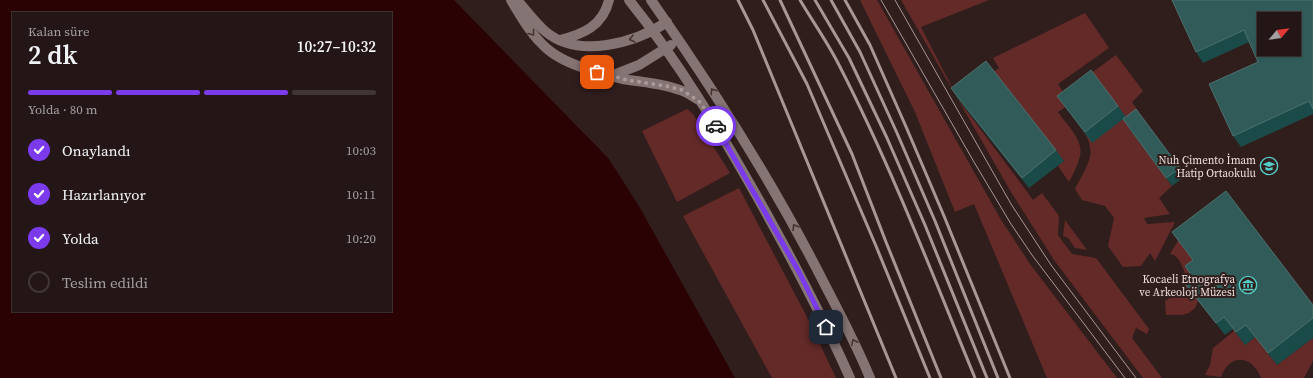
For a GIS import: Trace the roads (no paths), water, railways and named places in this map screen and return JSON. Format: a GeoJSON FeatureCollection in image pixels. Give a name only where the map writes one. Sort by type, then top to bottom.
{"type":"FeatureCollection","features":[{"type":"Feature","properties":{"kind":"main road"},"geometry":{"type":"LineString","coordinates":[[511,0],[532,35],[553,54],[566,62],[627,80],[682,90],[700,102]]}},
{"type":"Feature","properties":{"kind":"main road"},"geometry":{"type":"LineString","coordinates":[[517,0],[546,32],[559,40],[581,46],[594,47],[637,38],[654,31],[667,22]]}},
{"type":"Feature","properties":{"kind":"main road"},"geometry":{"type":"LineString","coordinates":[[559,40],[578,35],[596,25],[603,17],[609,0]]}},
{"type":"Feature","properties":{"kind":"main road"},"geometry":{"type":"LineString","coordinates":[[629,0],[666,48],[745,175],[799,272],[850,378]]}},
{"type":"Feature","properties":{"kind":"main road"},"geometry":{"type":"LineString","coordinates":[[651,0],[736,128],[798,232],[843,319],[870,378]]}},
{"type":"Feature","properties":{"kind":"main road"},"geometry":{"type":"LineString","coordinates":[[611,76],[639,65],[679,40]]}},
{"type":"Feature","properties":{"kind":"tram line"},"geometry":{"type":"LineString","coordinates":[[881,0],[1011,224],[1032,255],[1125,378]]}},
{"type":"Feature","properties":{"kind":"tram line"},"geometry":{"type":"LineString","coordinates":[[895,0],[1011,204],[1051,265],[1136,378]]}},
{"type":"Feature","properties":{"kind":"railway"},"geometry":{"type":"LineString","coordinates":[[738,0],[753,30],[896,378]]}},
{"type":"Feature","properties":{"kind":"railway"},"geometry":{"type":"LineString","coordinates":[[763,0],[807,84],[930,378]]}},
{"type":"Feature","properties":{"kind":"railway"},"geometry":{"type":"LineString","coordinates":[[780,0],[852,154],[941,378]]}},
{"type":"Feature","properties":{"kind":"railway"},"geometry":{"type":"LineString","coordinates":[[800,0],[835,57],[858,103],[894,181],[975,378]]}},
{"type":"Feature","properties":{"kind":"railway"},"geometry":{"type":"LineString","coordinates":[[815,0],[849,58],[887,138],[925,225],[987,378]]}},
{"type":"Feature","properties":{"kind":"railway"},"geometry":{"type":"LineString","coordinates":[[831,0],[860,52],[897,133],[935,221],[998,378]]}},
{"type":"Feature","properties":{"kind":"railway"},"geometry":{"type":"LineString","coordinates":[[845,0],[870,45],[907,129],[1010,378]]}},
{"type":"Feature","properties":{"kind":"place","name":"Nuh Çimento İmam Hatip Ortaokulu"},"geometry":{"type":"Point","coordinates":[1269,166]}},
{"type":"Feature","properties":{"kind":"place","name":"Kocaeli Etnografya ve Arkeoloji Müzesi"},"geometry":{"type":"Point","coordinates":[1248,285]}}]}
